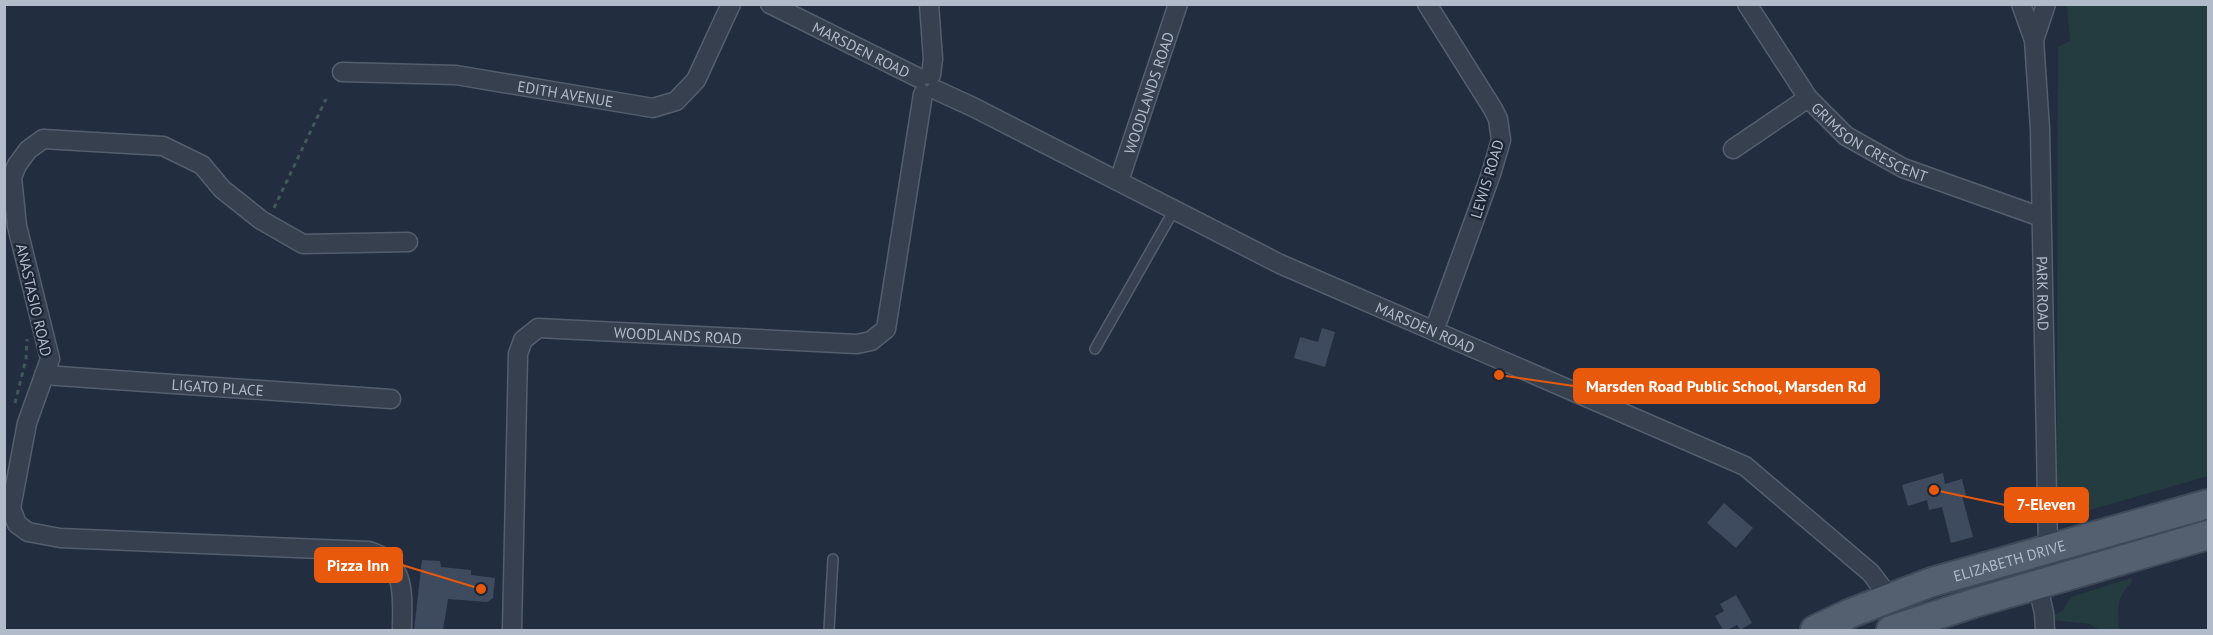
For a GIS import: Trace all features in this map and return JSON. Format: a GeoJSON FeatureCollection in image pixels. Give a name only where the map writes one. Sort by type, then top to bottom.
{"type":"FeatureCollection","features":[{"type":"Feature","properties":{"kind":"main road","name":"ELIZABETH DRIVE"},"geometry":{"type":"LineString","coordinates":[[1815,630],[1889,597],[1952,576],[2208,504]]}},
{"type":"Feature","properties":{"kind":"main road","name":"ELIZABETH DRIVE"},"geometry":{"type":"LineString","coordinates":[[1897,628],[1974,603],[2208,535]]}},
{"type":"Feature","properties":{"kind":"main road"},"geometry":{"type":"LineString","coordinates":[[1952,576],[1966,583],[1982,582],[2021,572],[2030,573],[2036,579],[2038,586]]}},
{"type":"Feature","properties":{"kind":"main road"},"geometry":{"type":"LineString","coordinates":[[1889,597],[1897,628]]}},
{"type":"Feature","properties":{"kind":"street","name":"EDITH AVENUE"},"geometry":{"type":"LineString","coordinates":[[342,72],[456,75],[653,108],[676,101],[696,80],[731,4]]}},
{"type":"Feature","properties":{"kind":"street","name":"MARSDEN ROAD"},"geometry":{"type":"LineString","coordinates":[[770,4],[1280,264],[1745,466],[1871,573],[1889,597]]}},
{"type":"Feature","properties":{"kind":"street","name":"WOODLANDS ROAD"},"geometry":{"type":"LineString","coordinates":[[512,630],[518,354],[523,340],[538,328],[857,345],[871,341],[886,329],[933,59],[929,4]]}},
{"type":"Feature","properties":{"kind":"street","name":"WOODLANDS ROAD"},"geometry":{"type":"LineString","coordinates":[[1119,182],[1178,4]]}},
{"type":"Feature","properties":{"kind":"street","name":"LEWIS ROAD"},"geometry":{"type":"LineString","coordinates":[[1427,4],[1498,119],[1501,140],[1491,174],[1434,331]]}},
{"type":"Feature","properties":{"kind":"street","name":"GRIMSON CRESCENT"},"geometry":{"type":"LineString","coordinates":[[1747,4],[1808,98],[1846,136],[1903,168],[2041,217]]}},
{"type":"Feature","properties":{"kind":"street","name":"PARK ROAD"},"geometry":{"type":"LineString","coordinates":[[2021,4],[2034,40],[2040,129],[2048,549]]}},
{"type":"Feature","properties":{"kind":"street","name":"PARK ROAD"},"geometry":{"type":"LineString","coordinates":[[2034,40],[2046,4]]}},
{"type":"Feature","properties":{"kind":"street"},"geometry":{"type":"LineString","coordinates":[[1733,149],[1808,98]]}},
{"type":"Feature","properties":{"kind":"street","name":"ANASTASIO ROAD"},"geometry":{"type":"LineString","coordinates":[[402,630],[402,587],[399,577],[388,560],[369,551],[60,538],[28,532],[17,524],[11,508],[27,423],[50,359],[17,226],[12,177],[16,165],[28,150],[43,139],[164,146],[202,165],[222,189],[255,215],[303,244],[408,242]]}},
{"type":"Feature","properties":{"kind":"street","name":"LIGATO PLACE"},"geometry":{"type":"LineString","coordinates":[[44,375],[391,399]]}},
{"type":"Feature","properties":{"kind":"street"},"geometry":{"type":"LineString","coordinates":[[2038,586],[2045,630]]}},
{"type":"Feature","properties":{"kind":"lane"},"geometry":{"type":"LineString","coordinates":[[1095,349],[1174,210]]}},
{"type":"Feature","properties":{"kind":"lane"},"geometry":{"type":"LineString","coordinates":[[829,630],[833,560]]}},
{"type":"Feature","properties":{"kind":"path"},"geometry":{"type":"LineString","coordinates":[[255,215],[258,209],[270,216],[326,99]]}},
{"type":"Feature","properties":{"kind":"path"},"geometry":{"type":"LineString","coordinates":[[13,411],[26,359],[26,330]]}},
{"type":"Feature","properties":{"kind":"green space"},"geometry":{"type":"Polygon","coordinates":[[[2067,5],[2208,5],[2208,476],[2065,517],[2057,507],[2058,47],[2070,41],[2067,5]]]}},
{"type":"Feature","properties":{"kind":"green space"},"geometry":{"type":"Polygon","coordinates":[[[2131,578],[2132,582],[2120,599],[2119,630],[2100,630],[2090,624],[2052,620],[2053,616],[2063,610],[2071,597],[2131,578]]]}},
{"type":"Feature","properties":{"kind":"building"},"geometry":{"type":"Polygon","coordinates":[[[1322,328],[1335,332],[1325,367],[1294,358],[1300,337],[1318,342],[1322,328]]]}},
{"type":"Feature","properties":{"kind":"building"},"geometry":{"type":"Polygon","coordinates":[[[1943,473],[1945,484],[1962,479],[1966,495],[1962,496],[1973,537],[1951,543],[1942,507],[1929,510],[1927,500],[1908,506],[1902,485],[1943,473]]]}},
{"type":"Feature","properties":{"kind":"building"},"geometry":{"type":"Polygon","coordinates":[[[1724,503],[1753,528],[1736,548],[1707,523],[1724,503]]]}},
{"type":"Feature","properties":{"kind":"building"},"geometry":{"type":"Polygon","coordinates":[[[422,560],[440,561],[441,567],[471,570],[471,575],[495,578],[493,598],[487,602],[448,599],[443,630],[414,630],[422,560]]]}},
{"type":"Feature","properties":{"kind":"building"},"geometry":{"type":"Polygon","coordinates":[[[1736,595],[1752,623],[1740,630],[1737,625],[1723,630],[1715,616],[1724,611],[1720,604],[1736,595]]]}},
{"type":"Feature","properties":{"kind":"place","name":"Marsden Road Public School, Marsden Rd"},"geometry":{"type":"Point","coordinates":[1499,375]}},
{"type":"Feature","properties":{"kind":"place","name":"7-Eleven"},"geometry":{"type":"Point","coordinates":[1934,490]}},
{"type":"Feature","properties":{"kind":"place","name":"Pizza Inn"},"geometry":{"type":"Point","coordinates":[481,589]}}]}
